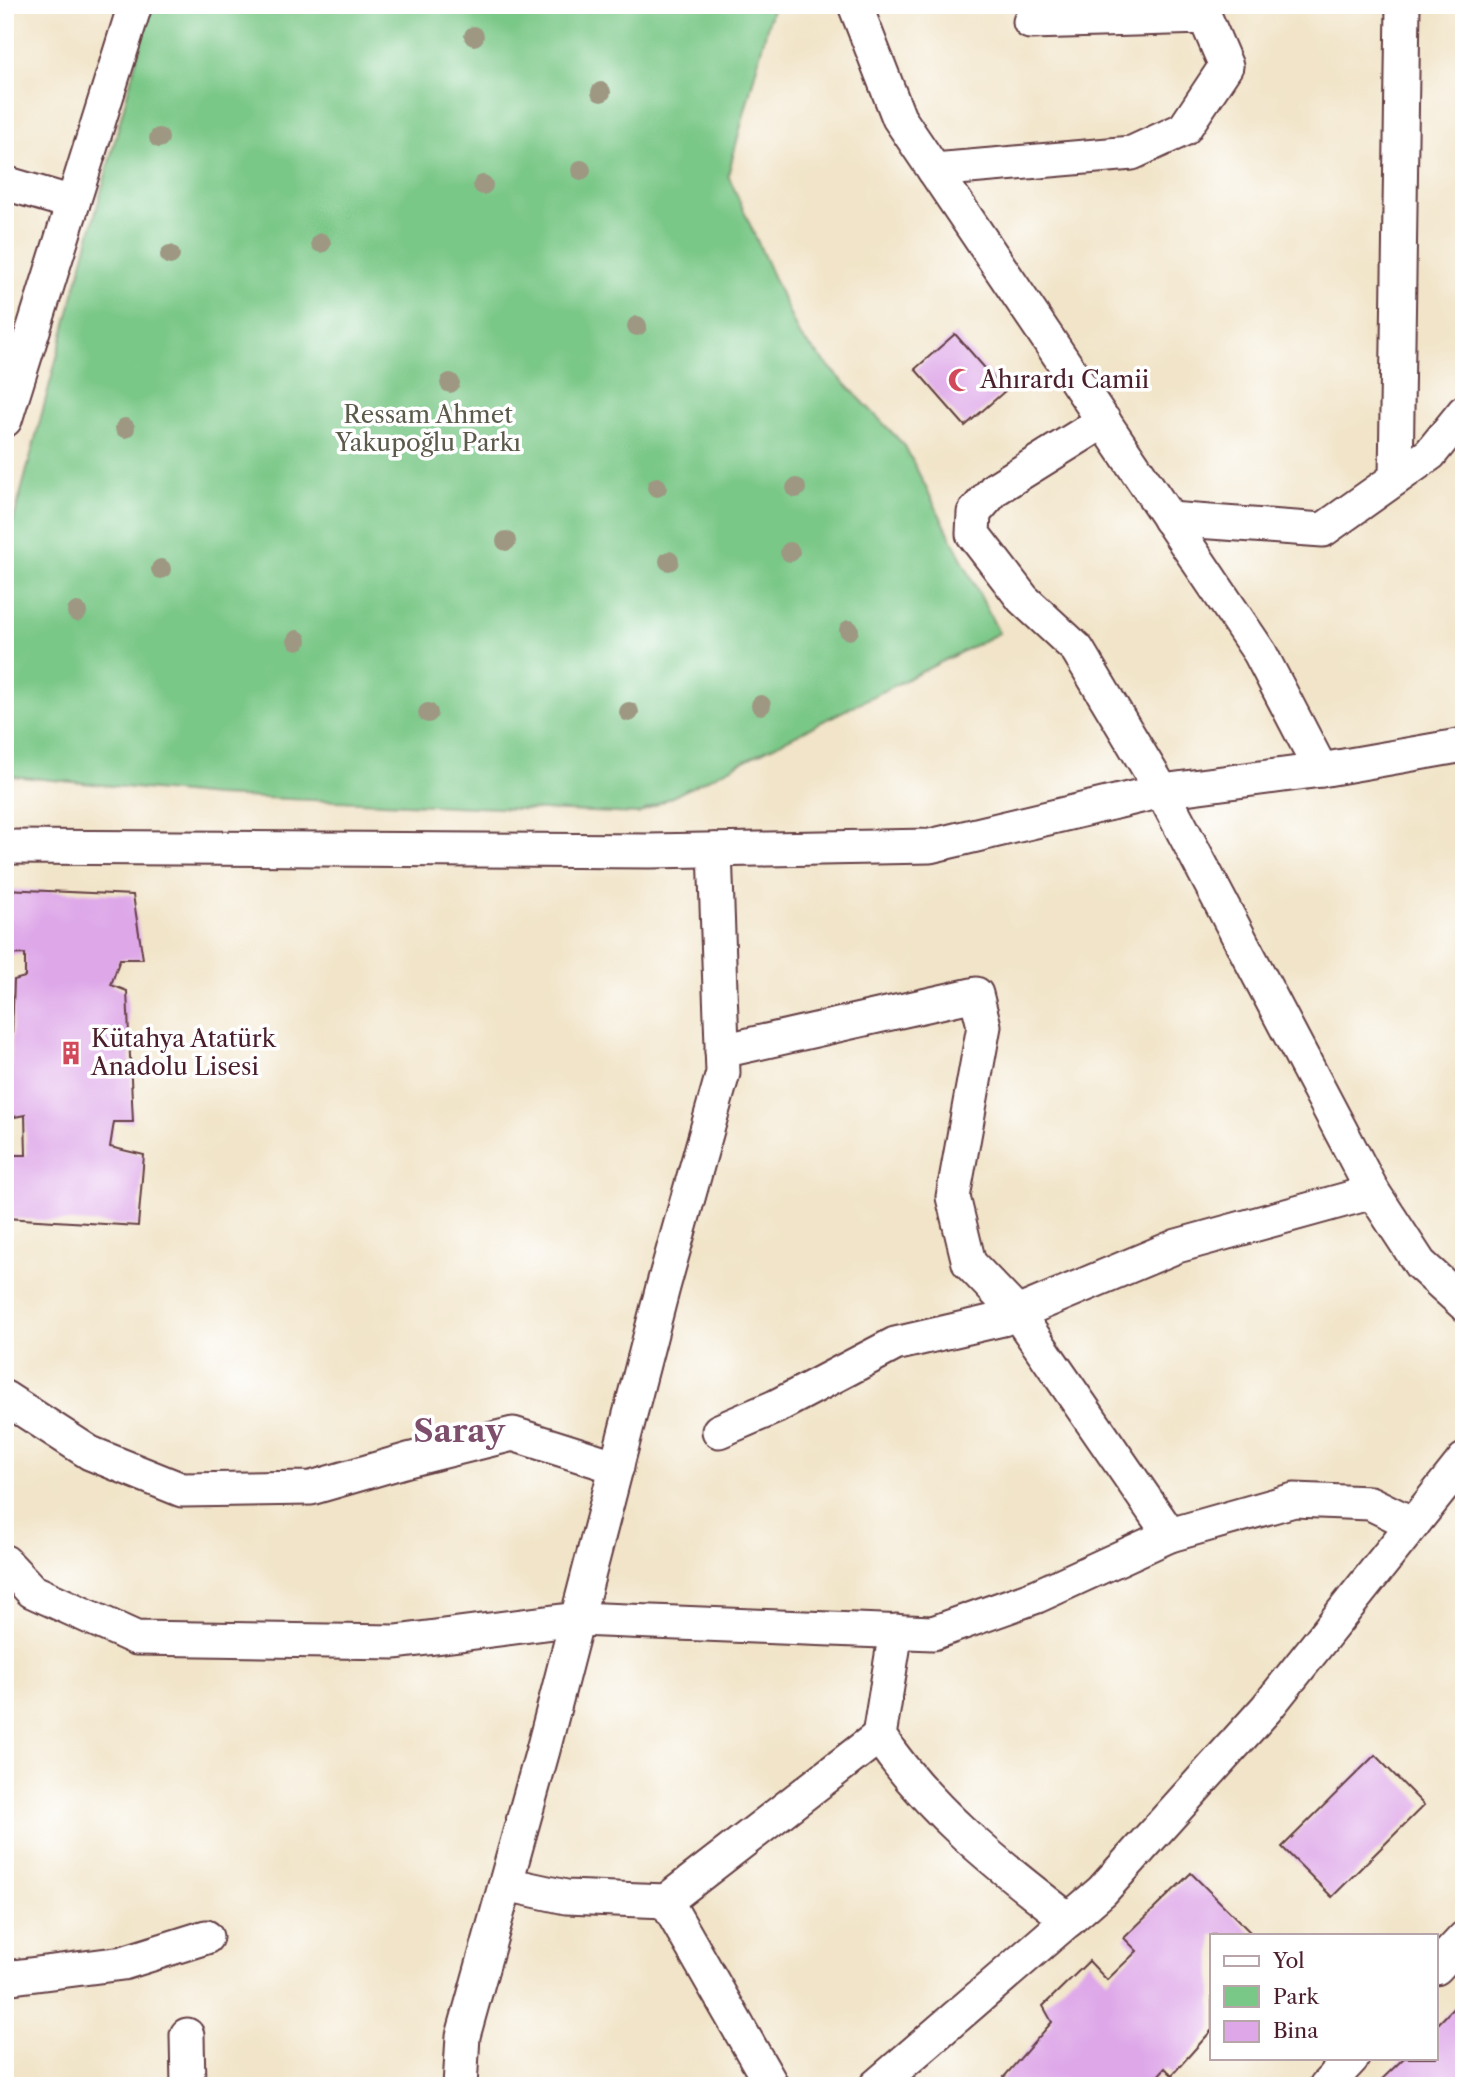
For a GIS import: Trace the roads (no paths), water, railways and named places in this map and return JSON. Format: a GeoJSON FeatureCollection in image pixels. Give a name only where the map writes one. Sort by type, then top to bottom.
{"type":"FeatureCollection","features":[{"type":"Feature","properties":{"kind":"street"},"geometry":{"type":"LineString","coordinates":[[5,421],[135,5]]}},
{"type":"Feature","properties":{"kind":"street"},"geometry":{"type":"LineString","coordinates":[[855,5],[899,118],[1260,653],[1321,770]]}},
{"type":"Feature","properties":{"kind":"street"},"geometry":{"type":"LineString","coordinates":[[1396,478],[1403,5]]}},
{"type":"Feature","properties":{"kind":"street"},"geometry":{"type":"LineString","coordinates":[[934,170],[1132,153],[1184,129],[1226,66],[1205,17],[1030,22]]}},
{"type":"Feature","properties":{"kind":"street"},"geometry":{"type":"LineString","coordinates":[[5,183],[73,203]]}},
{"type":"Feature","properties":{"kind":"street"},"geometry":{"type":"LineString","coordinates":[[1170,519],[1323,530],[1430,454],[1464,412]]}},
{"type":"Feature","properties":{"kind":"street"},"geometry":{"type":"LineString","coordinates":[[1104,421],[995,489],[974,513],[972,534],[1023,599],[1076,649],[1162,791],[1373,1192],[1420,1264],[1464,1304]]}},
{"type":"Feature","properties":{"kind":"street"},"geometry":{"type":"LineString","coordinates":[[5,847],[715,850],[930,846],[1162,791],[1321,770],[1464,745]]}},
{"type":"Feature","properties":{"kind":"street"},"geometry":{"type":"LineString","coordinates":[[460,2086],[463,2036],[723,1073],[715,850]]}},
{"type":"Feature","properties":{"kind":"street"},"geometry":{"type":"LineString","coordinates":[[722,1051],[976,995],[984,1026],[953,1197],[969,1263],[1017,1313],[1170,1535]]}},
{"type":"Feature","properties":{"kind":"street"},"geometry":{"type":"LineString","coordinates":[[719,1431],[775,1407],[895,1344],[1003,1320],[1177,1246],[1373,1192]]}},
{"type":"Feature","properties":{"kind":"street"},"geometry":{"type":"LineString","coordinates":[[5,1398],[90,1453],[182,1490],[311,1488],[513,1434],[617,1467]]}},
{"type":"Feature","properties":{"kind":"street"},"geometry":{"type":"LineString","coordinates":[[876,2086],[1102,1891],[1266,1709],[1464,1460]]}},
{"type":"Feature","properties":{"kind":"street"},"geometry":{"type":"LineString","coordinates":[[5,1562],[32,1591],[136,1638],[396,1642],[577,1619],[933,1633],[1037,1595],[1170,1535],[1294,1500],[1370,1503],[1413,1524]]}},
{"type":"Feature","properties":{"kind":"street"},"geometry":{"type":"LineString","coordinates":[[506,1884],[566,1897],[666,1901],[879,1736],[896,1631]]}},
{"type":"Feature","properties":{"kind":"street"},"geometry":{"type":"LineString","coordinates":[[879,1736],[906,1776],[997,1865],[1069,1920]]}},
{"type":"Feature","properties":{"kind":"street"},"geometry":{"type":"LineString","coordinates":[[666,1901],[772,2086]]}},
{"type":"Feature","properties":{"kind":"street"},"geometry":{"type":"LineString","coordinates":[[5,1978],[123,1963],[206,1937]]}},
{"type":"Feature","properties":{"kind":"street"},"geometry":{"type":"LineString","coordinates":[[1438,1966],[1464,1938]]}},
{"type":"Feature","properties":{"kind":"street"},"geometry":{"type":"LineString","coordinates":[[187,2035],[188,2086]]}},
{"type":"Feature","properties":{"kind":"street"},"geometry":{"type":"LineString","coordinates":[[1326,2086],[1350,2060]]}},
{"type":"Feature","properties":{"kind":"place","name":"Ahırardı Camii"},"geometry":{"type":"Point","coordinates":[960,380]}},
{"type":"Feature","properties":{"kind":"place","name":"Kütahya Atatürk Anadolu Lisesi"},"geometry":{"type":"Point","coordinates":[71,1053]}},
{"type":"Feature","properties":{"kind":"district","name":"Saray"},"geometry":{"type":"Point","coordinates":[459,1431]}},
{"type":"Feature","properties":{"kind":"park label","name":"Ressam Ahmet Yakupoğlu Parkı"},"geometry":{"type":"Point","coordinates":[428,429]}}]}
